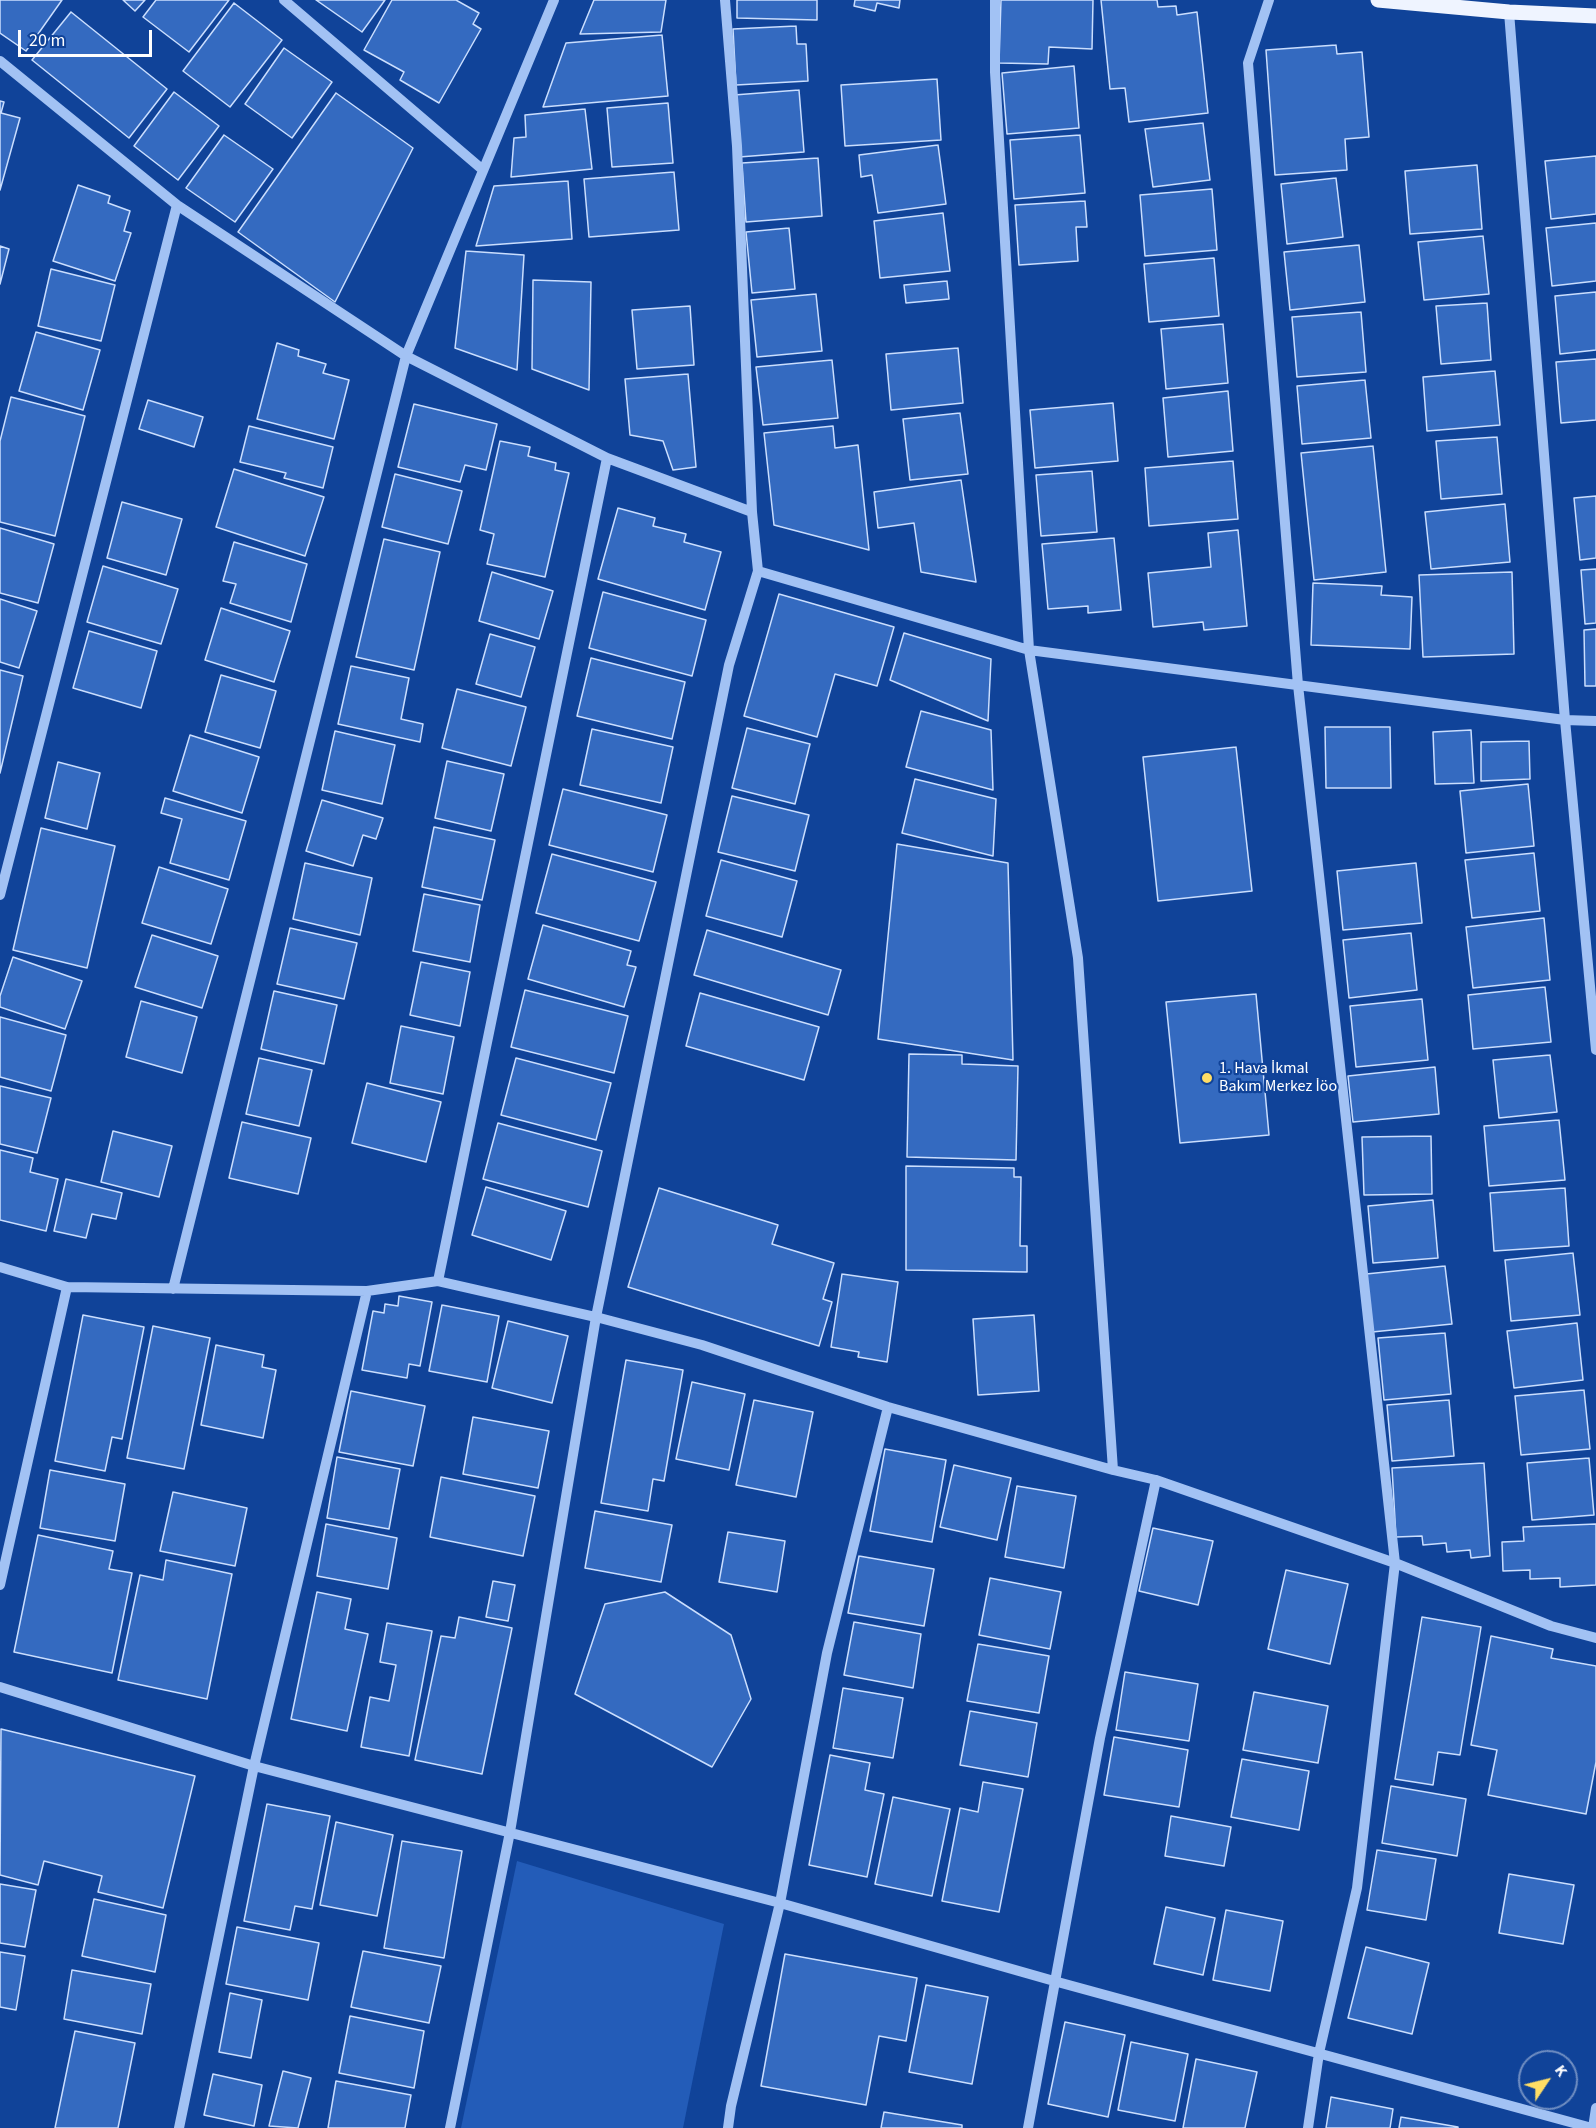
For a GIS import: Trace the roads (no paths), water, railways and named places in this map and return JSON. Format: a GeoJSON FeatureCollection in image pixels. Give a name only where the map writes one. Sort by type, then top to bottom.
{"type":"FeatureCollection","features":[{"type":"Feature","properties":{"kind":"main road"},"geometry":{"type":"LineString","coordinates":[[1378,0],[1509,12],[1596,16]]}},
{"type":"Feature","properties":{"kind":"street"},"geometry":{"type":"LineString","coordinates":[[284,0],[483,170]]}},
{"type":"Feature","properties":{"kind":"street"},"geometry":{"type":"LineString","coordinates":[[173,1289],[406,356],[554,0]]}},
{"type":"Feature","properties":{"kind":"street"},"geometry":{"type":"LineString","coordinates":[[450,2128],[510,1832],[596,1317],[729,665],[758,571],[752,512],[737,146],[725,0]]}},
{"type":"Feature","properties":{"kind":"street"},"geometry":{"type":"LineString","coordinates":[[995,0],[995,72],[1029,650],[1078,958],[1113,1470]]}},
{"type":"Feature","properties":{"kind":"street"},"geometry":{"type":"LineString","coordinates":[[1269,0],[1248,63],[1298,685],[1395,1563],[1357,1888],[1319,2053],[1308,2128]]}},
{"type":"Feature","properties":{"kind":"street"},"geometry":{"type":"LineString","coordinates":[[1509,12],[1565,720],[1596,1050]]}},
{"type":"Feature","properties":{"kind":"street"},"geometry":{"type":"LineString","coordinates":[[0,61],[177,206],[406,356],[607,458],[752,512]]}},
{"type":"Feature","properties":{"kind":"street"},"geometry":{"type":"LineString","coordinates":[[0,895],[177,206]]}},
{"type":"Feature","properties":{"kind":"street"},"geometry":{"type":"LineString","coordinates":[[438,1281],[607,458]]}},
{"type":"Feature","properties":{"kind":"street"},"geometry":{"type":"LineString","coordinates":[[758,571],[1029,650],[1565,720],[1596,721]]}},
{"type":"Feature","properties":{"kind":"street"},"geometry":{"type":"LineString","coordinates":[[0,1267],[67,1287],[367,1291],[438,1281],[596,1317],[702,1345],[888,1407],[1156,1480],[1395,1563],[1551,1626],[1596,1638]]}},
{"type":"Feature","properties":{"kind":"street"},"geometry":{"type":"LineString","coordinates":[[0,1586],[67,1287]]}},
{"type":"Feature","properties":{"kind":"street"},"geometry":{"type":"LineString","coordinates":[[179,2128],[254,1766],[367,1291]]}},
{"type":"Feature","properties":{"kind":"street"},"geometry":{"type":"LineString","coordinates":[[728,2128],[731,2106],[780,1903],[827,1653],[888,1407]]}},
{"type":"Feature","properties":{"kind":"street"},"geometry":{"type":"LineString","coordinates":[[1028,2128],[1100,1738],[1156,1480]]}},
{"type":"Feature","properties":{"kind":"street"},"geometry":{"type":"LineString","coordinates":[[0,1687],[254,1766],[780,1903],[1054,1981],[1592,2128],[1596,2108]]}},
{"type":"Feature","properties":{"kind":"place","name":"1. Hava İkmal Bakım Merkez İöo"},"geometry":{"type":"Point","coordinates":[1207,1078]}}]}
